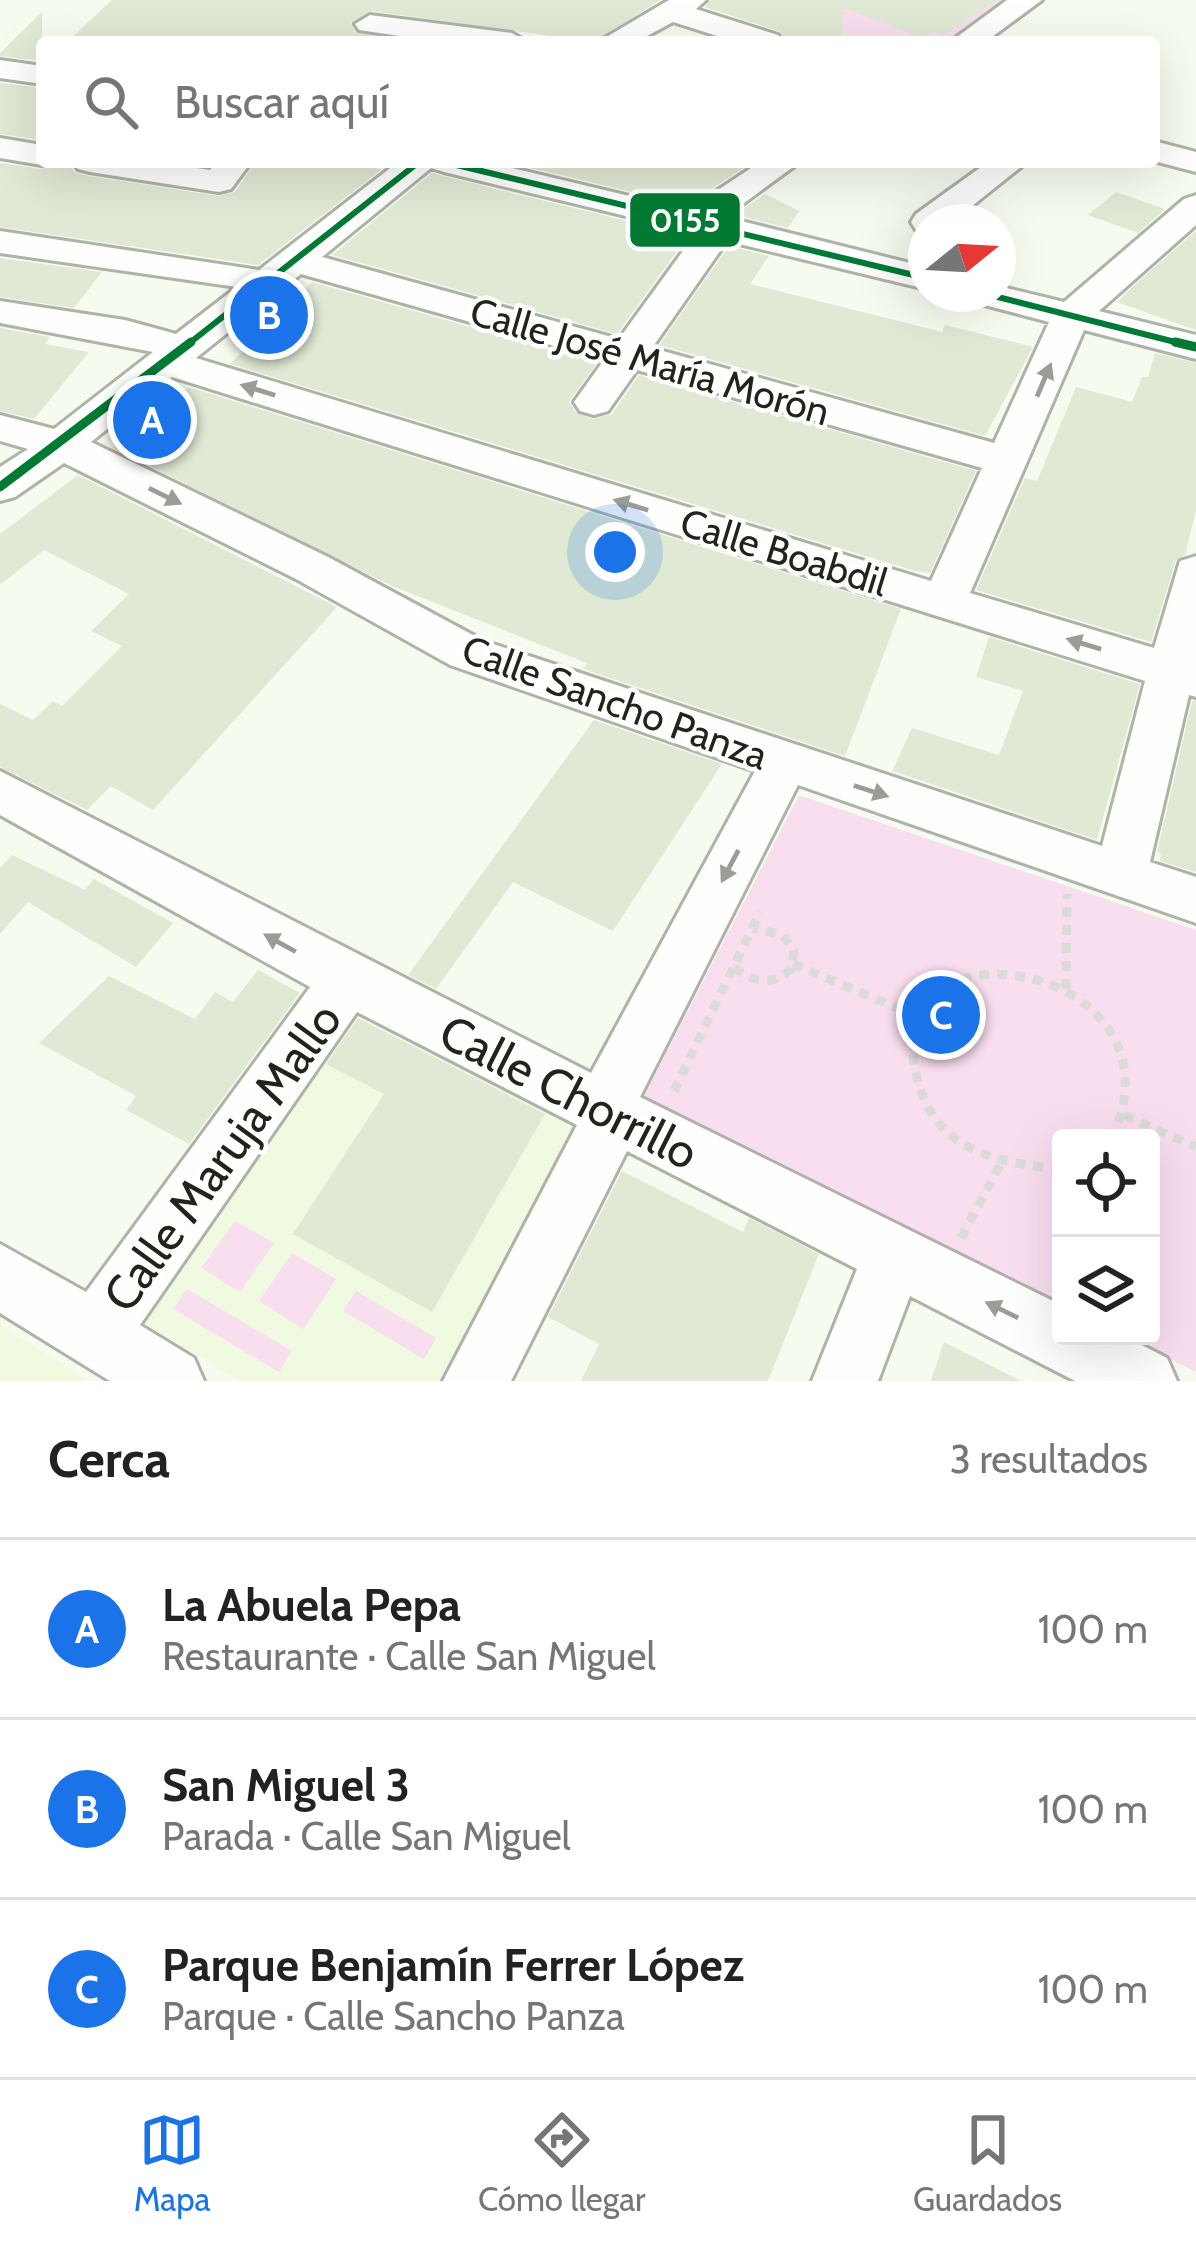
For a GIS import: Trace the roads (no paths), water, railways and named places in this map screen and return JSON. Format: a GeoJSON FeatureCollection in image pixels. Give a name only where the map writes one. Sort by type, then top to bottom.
{"type":"FeatureCollection","features":[{"type":"Feature","properties":{"kind":"street"},"geometry":{"type":"LineString","coordinates":[[974,36],[1027,0]]}},
{"type":"Feature","properties":{"kind":"street"},"geometry":{"type":"LineString","coordinates":[[624,36],[681,6],[753,36]]}},
{"type":"Feature","properties":{"kind":"street"},"geometry":{"type":"LineString","coordinates":[[370,24],[442,36]]}},
{"type":"Feature","properties":{"kind":"street"},"geometry":{"type":"LineString","coordinates":[[0,69],[36,74]]}},
{"type":"Feature","properties":{"kind":"street"},"geometry":{"type":"LineString","coordinates":[[0,148],[36,153]]}},
{"type":"Feature","properties":{"kind":"street"},"geometry":{"type":"LineString","coordinates":[[1160,153],[1196,162]]}},
{"type":"Feature","properties":{"kind":"street"},"geometry":{"type":"LineString","coordinates":[[129,168],[219,182],[230,168]]}},
{"type":"Feature","properties":{"kind":"street"},"geometry":{"type":"LineString","coordinates":[[0,487],[412,168]]}},
{"type":"Feature","properties":{"kind":"street"},"geometry":{"type":"LineString","coordinates":[[442,168],[709,223],[908,273]]}},
{"type":"Feature","properties":{"kind":"street"},"geometry":{"type":"LineString","coordinates":[[594,402],[709,223],[776,168]]}},
{"type":"Feature","properties":{"kind":"street"},"geometry":{"type":"LineString","coordinates":[[953,204],[1002,168]]}},
{"type":"Feature","properties":{"kind":"street"},"geometry":{"type":"LineString","coordinates":[[944,601],[1071,316],[1196,206]]}},
{"type":"Feature","properties":{"kind":"street"},"geometry":{"type":"LineString","coordinates":[[872,264],[908,237]]}},
{"type":"Feature","properties":{"kind":"street","name":"Calle José María Morón"},"geometry":{"type":"LineString","coordinates":[[0,242],[245,277],[279,272],[626,356],[1009,461]]}},
{"type":"Feature","properties":{"kind":"street"},"geometry":{"type":"LineString","coordinates":[[1016,302],[1196,347]]}},
{"type":"Feature","properties":{"kind":"street","name":"Calle Boabdil"},"geometry":{"type":"LineString","coordinates":[[0,313],[125,332],[175,355],[1185,675]]}},
{"type":"Feature","properties":{"kind":"street","name":"Calle Sancho Panza"},"geometry":{"type":"LineString","coordinates":[[0,428],[60,444],[312,568],[467,653],[785,762],[1105,891],[1196,900]]}},
{"type":"Feature","properties":{"kind":"street"},"geometry":{"type":"LineString","coordinates":[[1105,891],[1185,675],[1196,572]]}},
{"type":"Feature","properties":{"kind":"street"},"geometry":{"type":"LineString","coordinates":[[476,1381],[785,762]]}},
{"type":"Feature","properties":{"kind":"street","name":"Calle Chorrillo"},"geometry":{"type":"LineString","coordinates":[[0,790],[348,980],[609,1110],[918,1240],[1144,1381]]}},
{"type":"Feature","properties":{"kind":"street","name":"Calle Maruja Mallo"},"geometry":{"type":"LineString","coordinates":[[95,1333],[348,980]]}},
{"type":"Feature","properties":{"kind":"street"},"geometry":{"type":"LineString","coordinates":[[845,1381],[918,1240]]}},
{"type":"Feature","properties":{"kind":"street"},"geometry":{"type":"LineString","coordinates":[[0,1276],[171,1381]]}},
{"type":"Feature","properties":{"kind":"place","name":"San Miguel 3"},"geometry":{"type":"Point","coordinates":[269,315]}},
{"type":"Feature","properties":{"kind":"place","name":"La Abuela Pepa"},"geometry":{"type":"Point","coordinates":[152,420]}},
{"type":"Feature","properties":{"kind":"place","name":"Parque Benjamín Ferrer López"},"geometry":{"type":"Point","coordinates":[941,1015]}}]}
